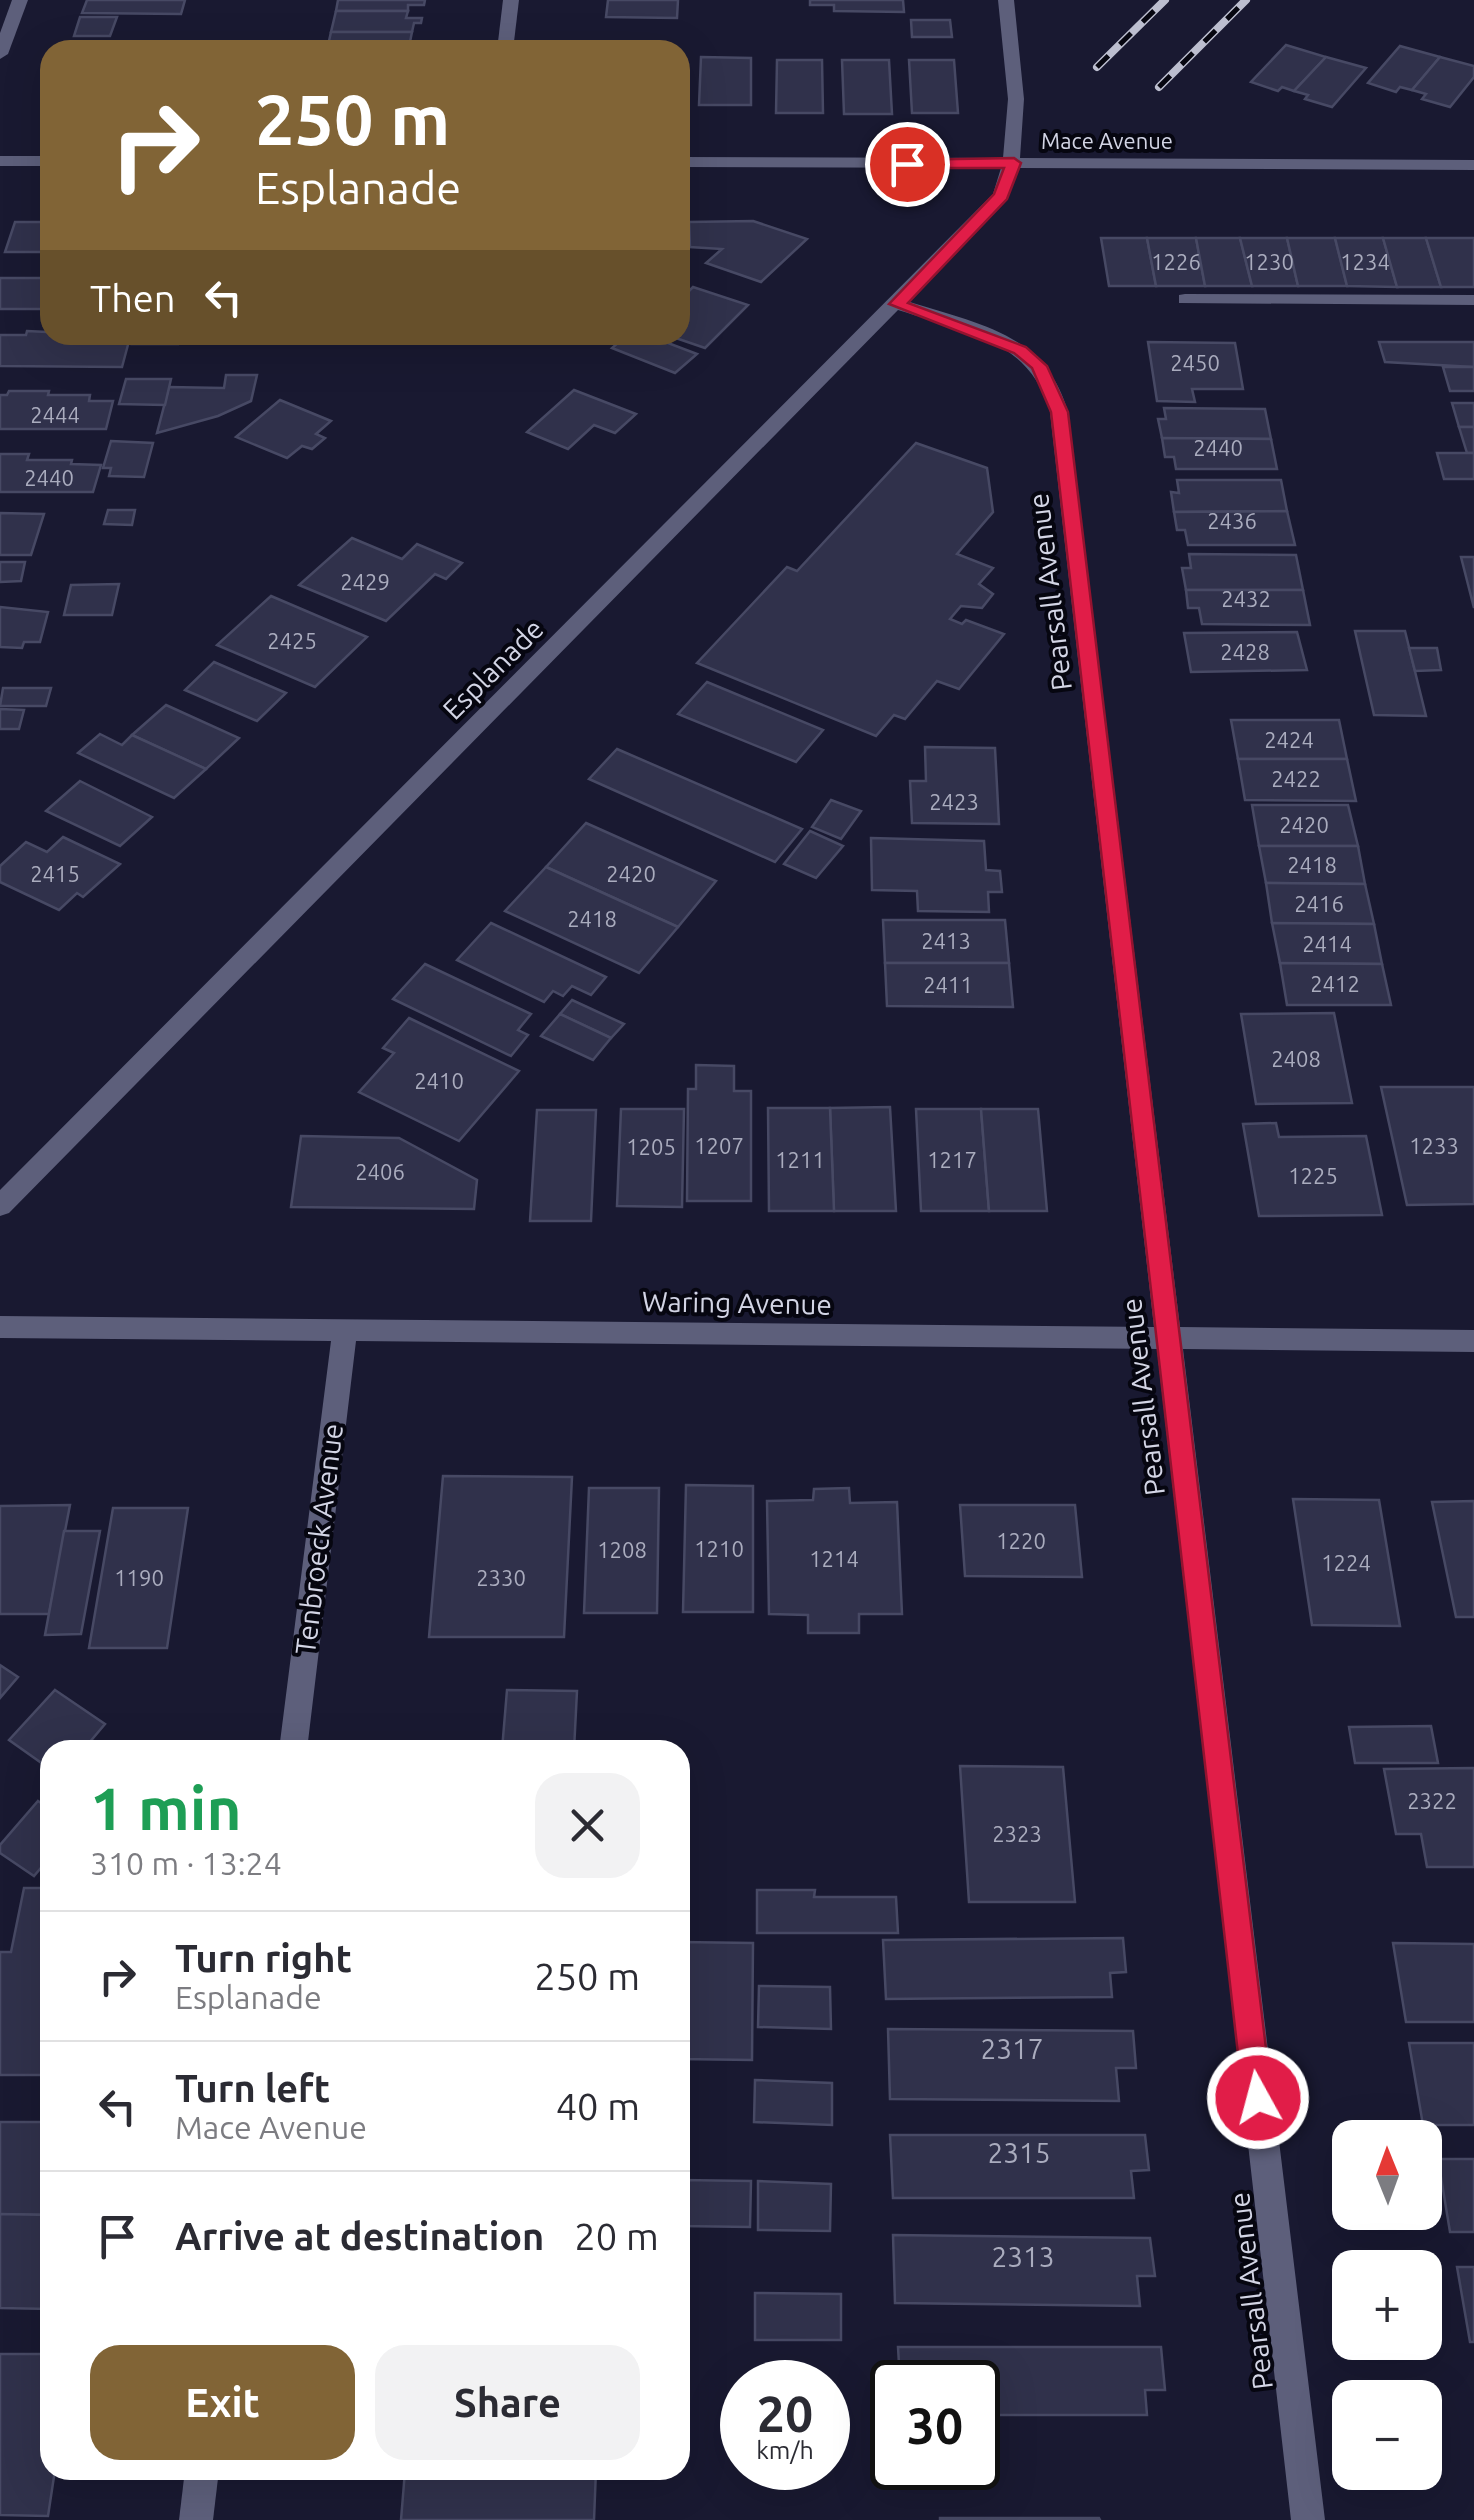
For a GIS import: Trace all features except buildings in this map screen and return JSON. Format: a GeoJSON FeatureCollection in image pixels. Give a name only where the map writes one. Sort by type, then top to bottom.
{"type":"FeatureCollection","features":[{"type":"Feature","properties":{"kind":"street"},"geometry":{"type":"LineString","coordinates":[[0,54],[20,0]]}},
{"type":"Feature","properties":{"kind":"street"},"geometry":{"type":"LineString","coordinates":[[506,40],[511,0]]}},
{"type":"Feature","properties":{"kind":"street"},"geometry":{"type":"LineString","coordinates":[[1006,0],[1018,131],[1014,163]]}},
{"type":"Feature","properties":{"kind":"street"},"geometry":{"type":"LineString","coordinates":[[0,161],[40,161]]}},
{"type":"Feature","properties":{"kind":"street","name":"Mace Avenue"},"geometry":{"type":"LineString","coordinates":[[690,162],[1474,164]]}},
{"type":"Feature","properties":{"kind":"street","name":"Esplanade"},"geometry":{"type":"LineString","coordinates":[[0,1206],[897,304],[1001,196],[1014,163]]}},
{"type":"Feature","properties":{"kind":"street"},"geometry":{"type":"LineString","coordinates":[[1186,299],[1474,300]]}},
{"type":"Feature","properties":{"kind":"street","name":"Pearsall Avenue"},"geometry":{"type":"LineString","coordinates":[[897,304],[1020,350],[1039,366],[1060,412],[1166,1339],[1308,2520]]}},
{"type":"Feature","properties":{"kind":"street","name":"Waring Avenue"},"geometry":{"type":"LineString","coordinates":[[0,1326],[1474,1341]]}},
{"type":"Feature","properties":{"kind":"street","name":"Tenbroeck Avenue"},"geometry":{"type":"LineString","coordinates":[[294,1740],[345,1328]]}},
{"type":"Feature","properties":{"kind":"street"},"geometry":{"type":"LineString","coordinates":[[196,2520],[201,2480]]}},
{"type":"Feature","properties":{"kind":"railway"},"geometry":{"type":"LineString","coordinates":[[1097,67],[1165,0]]}},
{"type":"Feature","properties":{"kind":"railway"},"geometry":{"type":"LineString","coordinates":[[1159,87],[1246,0]]}},
{"type":"Feature","properties":{"kind":"route"},"geometry":{"type":"LineString","coordinates":[[907,164],[1014,163],[1001,196],[897,304],[992,336],[1020,350],[1039,366],[1060,412],[1156,1256],[1258,2098]]}}]}
